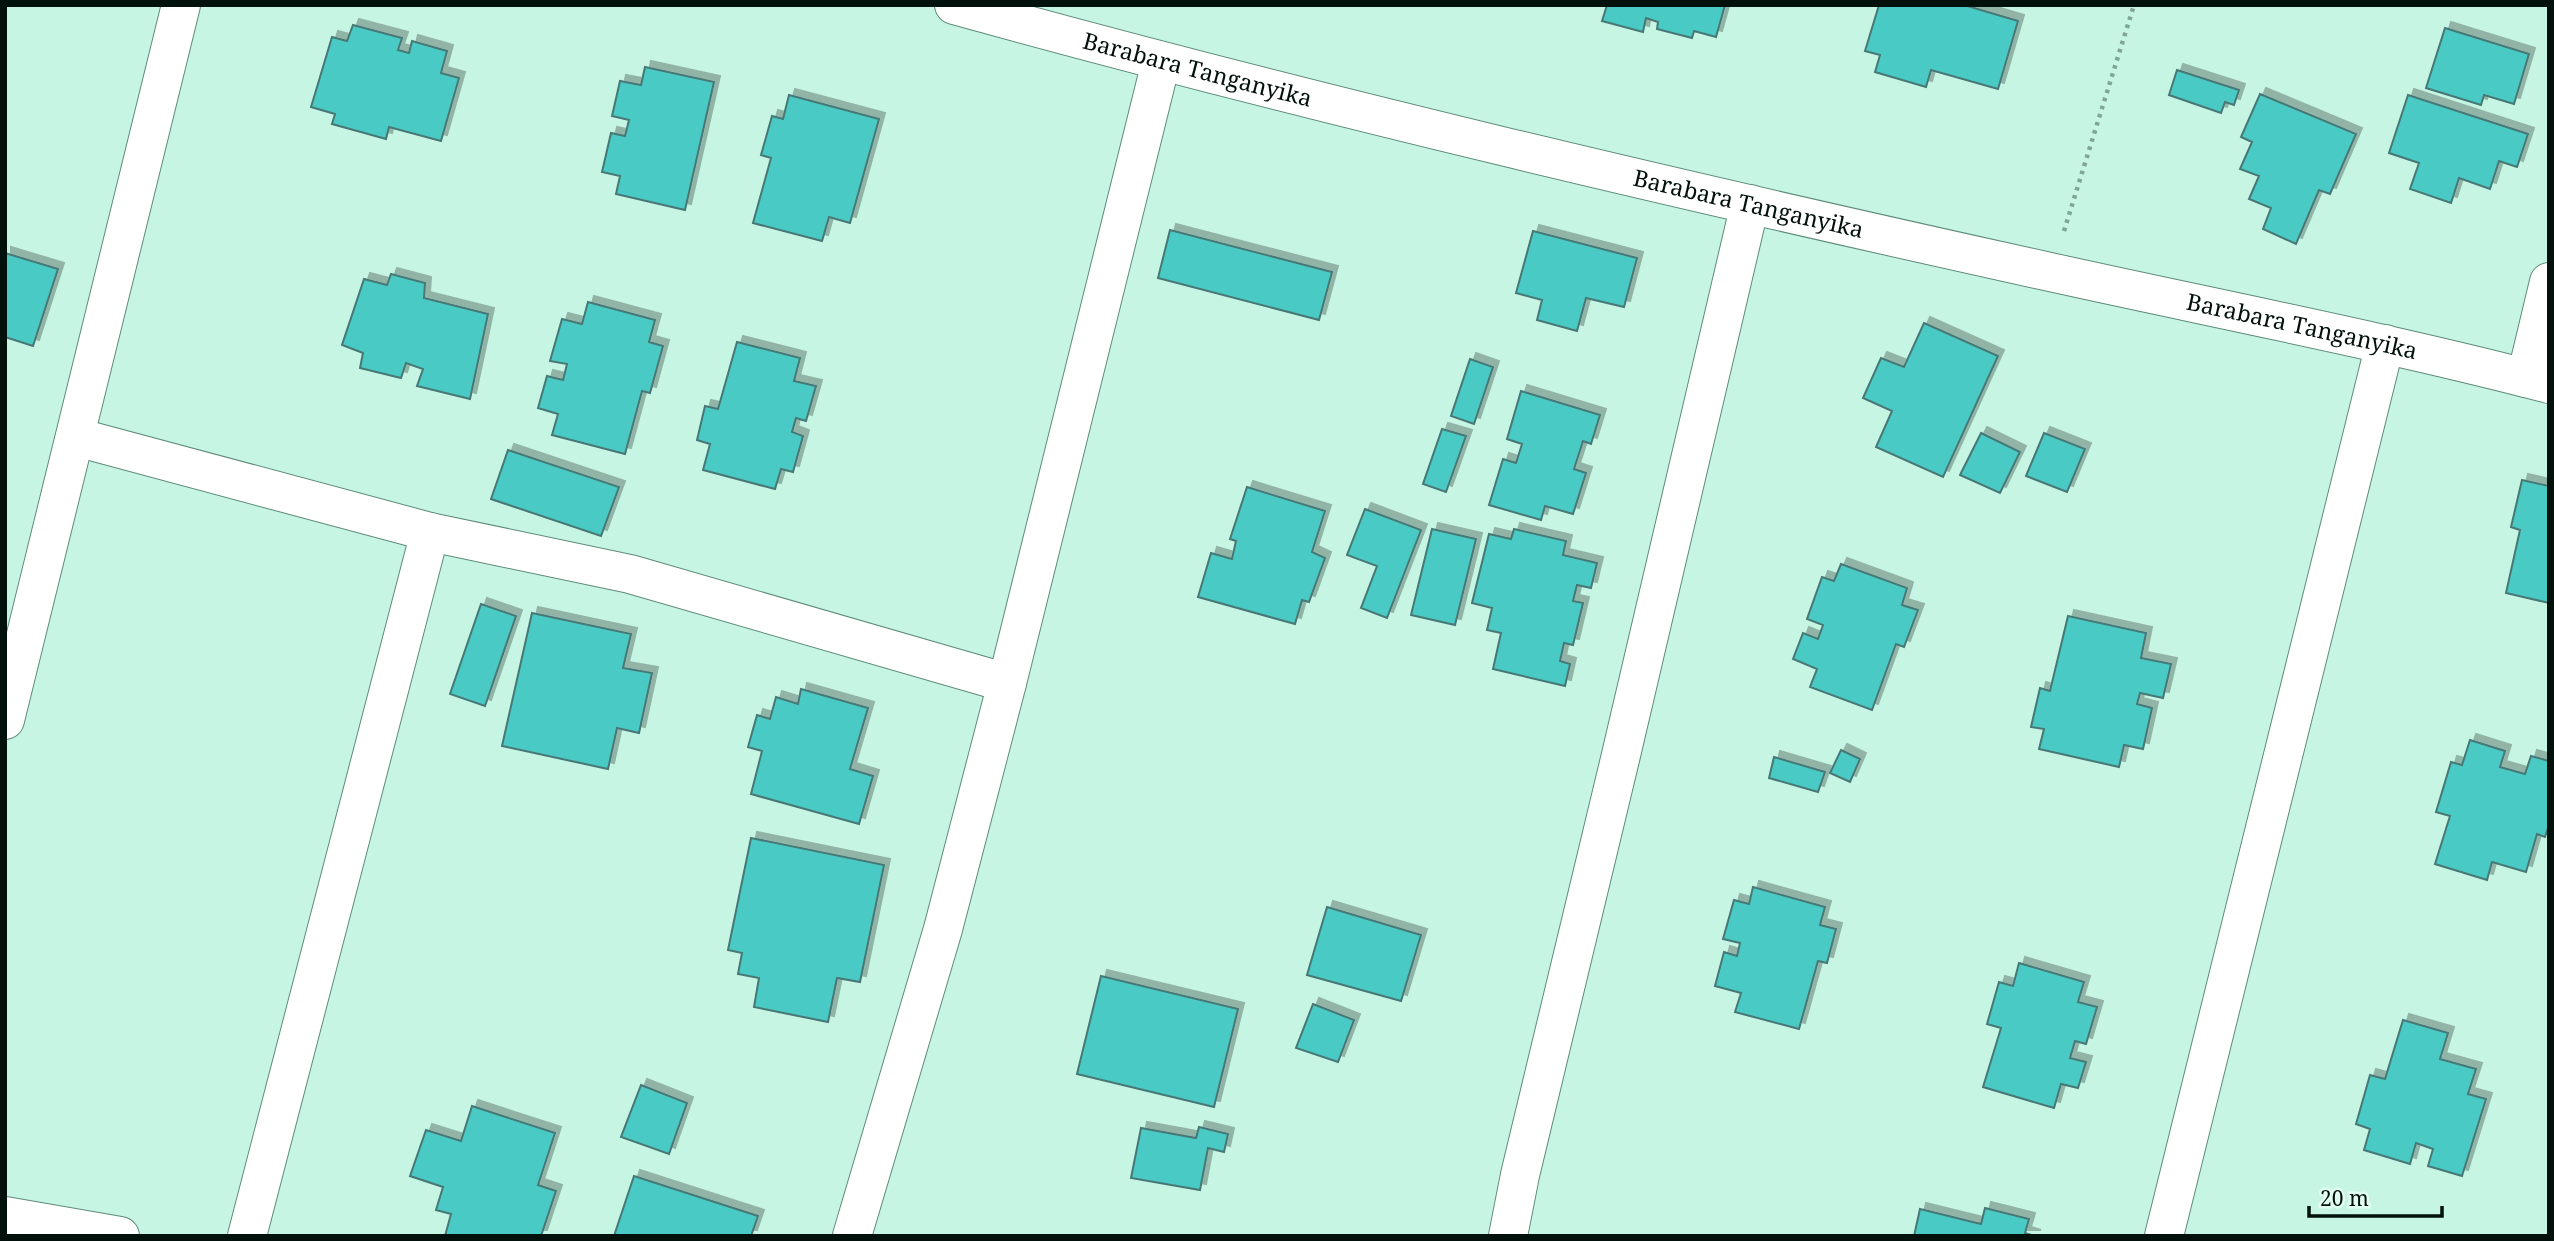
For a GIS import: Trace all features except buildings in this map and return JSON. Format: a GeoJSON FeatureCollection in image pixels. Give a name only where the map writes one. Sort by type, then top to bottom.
{"type":"FeatureCollection","features":[{"type":"Feature","properties":{"kind":"street"},"geometry":{"type":"LineString","coordinates":[[5,720],[181,5]]}},
{"type":"Feature","properties":{"kind":"street","name":"Barabara Tanganyika"},"geometry":{"type":"LineString","coordinates":[[954,5],[1161,62],[1750,204],[2385,344],[2538,381]]}},
{"type":"Feature","properties":{"kind":"street"},"geometry":{"type":"LineString","coordinates":[[852,1236],[943,929],[1161,62]]}},
{"type":"Feature","properties":{"kind":"street"},"geometry":{"type":"LineString","coordinates":[[1508,1236],[1523,1162],[1750,204]]}},
{"type":"Feature","properties":{"kind":"street"},"geometry":{"type":"LineString","coordinates":[[2538,381],[2549,282]]}},
{"type":"Feature","properties":{"kind":"street"},"geometry":{"type":"LineString","coordinates":[[2164,1236],[2385,344]]}},
{"type":"Feature","properties":{"kind":"street"},"geometry":{"type":"LineString","coordinates":[[76,437],[430,533],[630,574],[1007,683]]}},
{"type":"Feature","properties":{"kind":"street"},"geometry":{"type":"LineString","coordinates":[[247,1236],[430,533]]}},
{"type":"Feature","properties":{"kind":"street"},"geometry":{"type":"LineString","coordinates":[[5,1216],[120,1236]]}},
{"type":"Feature","properties":{"kind":"path"},"geometry":{"type":"LineString","coordinates":[[2052,272],[2134,5]]}}]}
